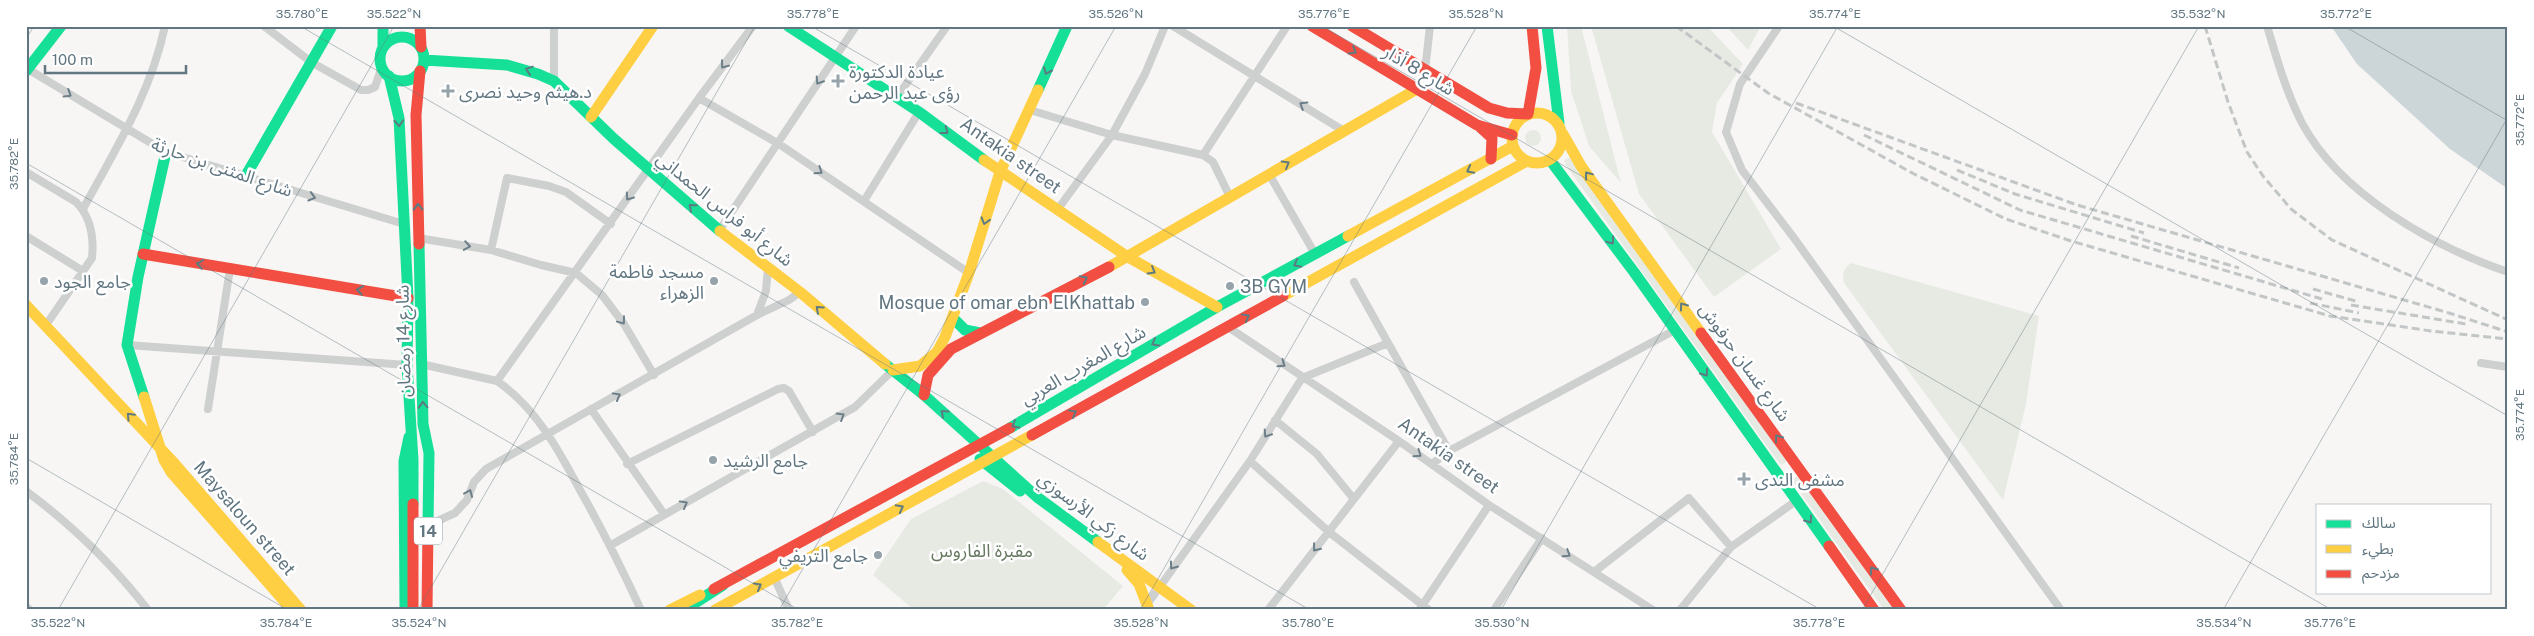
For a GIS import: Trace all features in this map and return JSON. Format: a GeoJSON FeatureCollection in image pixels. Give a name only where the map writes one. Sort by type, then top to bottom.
{"type":"FeatureCollection","features":[{"type":"Feature","properties":{"kind":"main road"},"geometry":{"type":"LineString","coordinates":[[27,69],[61,26]]}},
{"type":"Feature","properties":{"kind":"main road"},"geometry":{"type":"LineString","coordinates":[[245,177],[332,26]]}},
{"type":"Feature","properties":{"kind":"main road"},"geometry":{"type":"LineString","coordinates":[[383,26],[384,48]]}},
{"type":"Feature","properties":{"kind":"main road"},"geometry":{"type":"LineString","coordinates":[[420,26],[422,65],[409,79],[402,80],[389,76],[382,66],[381,54],[394,38],[402,37],[416,42],[420,47]]}},
{"type":"Feature","properties":{"kind":"main road"},"geometry":{"type":"LineString","coordinates":[[591,117],[653,26]]}},
{"type":"Feature","properties":{"kind":"main road","name":"Antakia street"},"geometry":{"type":"LineString","coordinates":[[788,26],[834,58],[897,97],[1000,172],[1058,208],[1128,257],[1217,307]]}},
{"type":"Feature","properties":{"kind":"main road"},"geometry":{"type":"LineString","coordinates":[[893,370],[920,366],[930,358],[945,337],[969,273],[1000,172],[1067,26]]}},
{"type":"Feature","properties":{"kind":"main road","name":"شارع 8 أذار"},"geometry":{"type":"LineString","coordinates":[[1312,26],[1477,124],[1512,141]]}},
{"type":"Feature","properties":{"kind":"main road"},"geometry":{"type":"LineString","coordinates":[[1352,26],[1489,108],[1507,113],[1545,113],[1561,129]]}},
{"type":"Feature","properties":{"kind":"main road"},"geometry":{"type":"LineString","coordinates":[[1532,26],[1536,68],[1528,114],[1517,122],[1512,141],[1516,152],[1527,161],[1539,163],[1550,160],[1560,149],[1561,129],[1547,26]]}},
{"type":"Feature","properties":{"kind":"main road","name":"شارع أبو فراس الحمداني"},"geometry":{"type":"LineString","coordinates":[[422,65],[508,64],[542,74],[554,81],[591,117],[719,231],[768,266],[846,333],[924,395],[976,448]]}},
{"type":"Feature","properties":{"kind":"main road","name":"شارع 14 رمضان"},"geometry":{"type":"LineString","coordinates":[[422,65],[416,107],[423,424],[428,453],[428,610]]}},
{"type":"Feature","properties":{"kind":"main road","name":"شارع 14 رمضان"},"geometry":{"type":"LineString","coordinates":[[389,76],[399,118],[408,298],[407,364],[413,460],[413,610]]}},
{"type":"Feature","properties":{"kind":"main road"},"geometry":{"type":"LineString","coordinates":[[924,395],[924,386],[928,375],[942,357],[980,333],[1128,257],[1417,89]]}},
{"type":"Feature","properties":{"kind":"main road"},"geometry":{"type":"LineString","coordinates":[[1477,124],[1492,138],[1491,159]]}},
{"type":"Feature","properties":{"kind":"main road","name":"شارع غسان حرفوش"},"geometry":{"type":"LineString","coordinates":[[1561,129],[1581,166],[1901,610]]}},
{"type":"Feature","properties":{"kind":"main road","name":"شارع المغرب العربي"},"geometry":{"type":"LineString","coordinates":[[670,610],[723,585],[976,448],[1217,307],[1491,159],[1512,141]]}},
{"type":"Feature","properties":{"kind":"main road"},"geometry":{"type":"LineString","coordinates":[[161,450],[127,345],[142,254],[166,152]]}},
{"type":"Feature","properties":{"kind":"main road"},"geometry":{"type":"LineString","coordinates":[[1550,160],[1781,477],[1874,610]]}},
{"type":"Feature","properties":{"kind":"main road","name":"شارع المغرب العربي"},"geometry":{"type":"LineString","coordinates":[[715,610],[1527,161]]}},
{"type":"Feature","properties":{"kind":"main road"},"geometry":{"type":"LineString","coordinates":[[142,254],[408,298]]}},
{"type":"Feature","properties":{"kind":"main road","name":"Maysaloun street"},"geometry":{"type":"LineString","coordinates":[[26,305],[161,450],[301,610]]}},
{"type":"Feature","properties":{"kind":"main road"},"geometry":{"type":"LineString","coordinates":[[953,318],[965,330],[980,333]]}},
{"type":"Feature","properties":{"kind":"main road"},"geometry":{"type":"LineString","coordinates":[[423,424],[435,460],[432,610]]}},
{"type":"Feature","properties":{"kind":"main road"},"geometry":{"type":"LineString","coordinates":[[405,610],[404,461],[410,428]]}},
{"type":"Feature","properties":{"kind":"main road","name":"شارع زكي الأرسوزي"},"geometry":{"type":"LineString","coordinates":[[976,448],[988,460],[1037,497],[1191,610]]}},
{"type":"Feature","properties":{"kind":"main road","name":"Maysaloun street"},"geometry":{"type":"LineString","coordinates":[[161,450],[164,460],[177,480],[292,610]]}},
{"type":"Feature","properties":{"kind":"main road"},"geometry":{"type":"LineString","coordinates":[[988,460],[1129,571],[1139,584],[1148,608]]}},
{"type":"Feature","properties":{"kind":"main road"},"geometry":{"type":"LineString","coordinates":[[1781,477],[1797,465]]}},
{"type":"Feature","properties":{"kind":"main road"},"geometry":{"type":"LineString","coordinates":[[684,610],[723,585]]}},
{"type":"Feature","properties":{"kind":"street"},"geometry":{"type":"LineString","coordinates":[[83,209],[126,130],[151,77],[165,26]]}},
{"type":"Feature","properties":{"kind":"street"},"geometry":{"type":"LineString","coordinates":[[264,26],[311,62],[361,90],[368,90],[374,87],[382,66]]}},
{"type":"Feature","properties":{"kind":"street"},"geometry":{"type":"LineString","coordinates":[[554,26],[554,81]]}},
{"type":"Feature","properties":{"kind":"street"},"geometry":{"type":"LineString","coordinates":[[497,381],[611,224],[699,98],[753,26]]}},
{"type":"Feature","properties":{"kind":"street"},"geometry":{"type":"LineString","coordinates":[[719,231],[779,144],[856,26]]}},
{"type":"Feature","properties":{"kind":"street"},"geometry":{"type":"LineString","coordinates":[[897,97],[947,26]]}},
{"type":"Feature","properties":{"kind":"street"},"geometry":{"type":"LineString","coordinates":[[1058,208],[1112,135],[1146,74],[1165,26]]}},
{"type":"Feature","properties":{"kind":"street"},"geometry":{"type":"LineString","coordinates":[[1173,26],[1344,131]]}},
{"type":"Feature","properties":{"kind":"street"},"geometry":{"type":"LineString","coordinates":[[1203,155],[1287,26]]}},
{"type":"Feature","properties":{"kind":"street"},"geometry":{"type":"LineString","coordinates":[[1425,71],[1430,26]]}},
{"type":"Feature","properties":{"kind":"street"},"geometry":{"type":"LineString","coordinates":[[1779,26],[1743,77],[1726,132],[1742,170],[1794,238],[2061,610]]}},
{"type":"Feature","properties":{"kind":"street"},"geometry":{"type":"LineString","coordinates":[[2267,26],[2283,81],[2303,124],[2325,157],[2370,198],[2423,235],[2470,259],[2508,272]]}},
{"type":"Feature","properties":{"kind":"street","name":"شارع المثنى بن حارثة"},"geometry":{"type":"LineString","coordinates":[[27,69],[126,130],[166,152],[404,224]]}},
{"type":"Feature","properties":{"kind":"street"},"geometry":{"type":"LineString","coordinates":[[699,98],[779,144],[969,273]]}},
{"type":"Feature","properties":{"kind":"street"},"geometry":{"type":"LineString","coordinates":[[1030,110],[1112,135],[1203,155],[1213,162],[1230,196]]}},
{"type":"Feature","properties":{"kind":"street"},"geometry":{"type":"LineString","coordinates":[[864,201],[919,112]]}},
{"type":"Feature","properties":{"kind":"street"},"geometry":{"type":"LineString","coordinates":[[26,172],[76,202],[83,209],[90,226],[93,245],[92,258],[46,325]]}},
{"type":"Feature","properties":{"kind":"street"},"geometry":{"type":"LineString","coordinates":[[1268,174],[1315,254]]}},
{"type":"Feature","properties":{"kind":"street"},"geometry":{"type":"LineString","coordinates":[[490,250],[507,178],[549,186],[566,192],[611,224]]}},
{"type":"Feature","properties":{"kind":"street"},"geometry":{"type":"LineString","coordinates":[[26,236],[83,271]]}},
{"type":"Feature","properties":{"kind":"street"},"geometry":{"type":"LineString","coordinates":[[418,238],[490,250],[576,273],[602,295],[631,334],[654,375]]}},
{"type":"Feature","properties":{"kind":"street"},"geometry":{"type":"LineString","coordinates":[[757,316],[766,291],[768,266]]}},
{"type":"Feature","properties":{"kind":"street"},"geometry":{"type":"LineString","coordinates":[[208,409],[230,269]]}},
{"type":"Feature","properties":{"kind":"street"},"geometry":{"type":"LineString","coordinates":[[1354,282],[1449,451]]}},
{"type":"Feature","properties":{"kind":"street"},"geometry":{"type":"LineString","coordinates":[[433,523],[455,512],[467,500],[474,482],[486,469],[757,316],[789,300],[800,292]]}},
{"type":"Feature","properties":{"kind":"street","name":"Antakia street"},"geometry":{"type":"LineString","coordinates":[[1228,326],[1302,378],[1399,441],[1489,505],[1653,610]]}},
{"type":"Feature","properties":{"kind":"street"},"geometry":{"type":"LineString","coordinates":[[1432,464],[1449,451],[1675,330]]}},
{"type":"Feature","properties":{"kind":"street"},"geometry":{"type":"LineString","coordinates":[[1148,608],[1158,586],[1250,460],[1302,378],[1388,343]]}},
{"type":"Feature","properties":{"kind":"street"},"geometry":{"type":"LineString","coordinates":[[127,345],[407,364]]}},
{"type":"Feature","properties":{"kind":"street"},"geometry":{"type":"LineString","coordinates":[[2481,363],[2508,367]]}},
{"type":"Feature","properties":{"kind":"street"},"geometry":{"type":"LineString","coordinates":[[421,364],[497,381],[519,399],[548,433],[611,545],[641,610]]}},
{"type":"Feature","properties":{"kind":"street"},"geometry":{"type":"LineString","coordinates":[[611,545],[855,407],[893,370]]}},
{"type":"Feature","properties":{"kind":"street"},"geometry":{"type":"LineString","coordinates":[[627,464],[778,389],[784,388],[789,391],[813,432]]}},
{"type":"Feature","properties":{"kind":"street"},"geometry":{"type":"LineString","coordinates":[[591,410],[627,464],[664,514]]}},
{"type":"Feature","properties":{"kind":"street"},"geometry":{"type":"LineString","coordinates":[[1276,420],[1317,454],[1353,498]]}},
{"type":"Feature","properties":{"kind":"street"},"geometry":{"type":"LineString","coordinates":[[1268,610],[1399,441]]}},
{"type":"Feature","properties":{"kind":"street"},"geometry":{"type":"LineString","coordinates":[[1250,460],[1329,532],[1424,608],[1489,505]]}},
{"type":"Feature","properties":{"kind":"street"},"geometry":{"type":"LineString","coordinates":[[26,491],[87,542],[125,580],[148,610]]}},
{"type":"Feature","properties":{"kind":"street"},"geometry":{"type":"LineString","coordinates":[[1594,572],[1689,498],[1731,548]]}},
{"type":"Feature","properties":{"kind":"street"},"geometry":{"type":"LineString","coordinates":[[1680,610],[1731,548],[1796,501]]}},
{"type":"Feature","properties":{"kind":"street"},"geometry":{"type":"LineString","coordinates":[[1494,610],[1542,538]]}},
{"type":"Feature","properties":{"kind":"street"},"geometry":{"type":"LineString","coordinates":[[774,577],[788,610]]}},
{"type":"Feature","properties":{"kind":"street"},"geometry":{"type":"LineString","coordinates":[[26,606],[30,610]]}},
{"type":"Feature","properties":{"kind":"green space"},"geometry":{"type":"Polygon","coordinates":[[[1567,26],[1581,26],[1621,183],[1589,146],[1571,91],[1567,26]]]}},
{"type":"Feature","properties":{"kind":"green space"},"geometry":{"type":"Polygon","coordinates":[[[1591,26],[1707,26],[1743,64],[1717,103],[1712,132],[1781,249],[1714,297],[1639,194],[1591,26]]]}},
{"type":"Feature","properties":{"kind":"green space"},"geometry":{"type":"Polygon","coordinates":[[[1726,26],[1761,26],[1748,50],[1726,26]]]}},
{"type":"Feature","properties":{"kind":"green space"},"geometry":{"type":"Polygon","coordinates":[[[1530,130],[1536,130],[1541,135],[1539,144],[1530,146],[1525,141],[1525,135],[1530,130]]]}},
{"type":"Feature","properties":{"kind":"green space"},"geometry":{"type":"Polygon","coordinates":[[[1570,157],[1786,460],[1782,465],[1565,164],[1564,160],[1570,157]]]}},
{"type":"Feature","properties":{"kind":"green space"},"geometry":{"type":"Polygon","coordinates":[[[1851,263],[2039,316],[2026,404],[2003,500],[1844,283],[1844,272],[1851,263]]]}},
{"type":"Feature","properties":{"kind":"green space"},"geometry":{"type":"Polygon","coordinates":[[[1797,476],[1894,610],[1884,610],[1792,481],[1797,476]]]}},
{"type":"Feature","properties":{"kind":"green space","name":"مقبرة الفاروس"},"geometry":{"type":"Polygon","coordinates":[[[983,481],[1003,489],[1123,586],[1103,610],[914,610],[873,575],[911,519],[983,481]]]}},
{"type":"Feature","properties":{"kind":"shaded area"},"geometry":{"type":"Polygon","coordinates":[[[2331,26],[2508,26],[2508,189],[2450,149],[2357,64],[2331,26]]]}},
{"type":"Feature","properties":{"kind":"railway"},"geometry":{"type":"LineString","coordinates":[[1676,26],[1768,93],[1914,174],[2006,219],[2071,241],[2330,316],[2431,331],[2508,339]]}},
{"type":"Feature","properties":{"kind":"railway"},"geometry":{"type":"LineString","coordinates":[[2205,26],[2228,102],[2247,152],[2263,176],[2291,209],[2332,240],[2508,320]]}},
{"type":"Feature","properties":{"kind":"railway"},"geometry":{"type":"LineString","coordinates":[[1796,103],[2077,205],[2449,313],[2508,332]]}},
{"type":"Feature","properties":{"kind":"railway"},"geometry":{"type":"LineString","coordinates":[[1864,135],[2020,210],[2322,299]]}},
{"type":"Feature","properties":{"kind":"railway"},"geometry":{"type":"LineString","coordinates":[[1957,170],[2015,194],[2144,233]]}},
{"type":"Feature","properties":{"kind":"railway"},"geometry":{"type":"LineString","coordinates":[[2131,236],[2239,268]]}},
{"type":"Feature","properties":{"kind":"railway"},"geometry":{"type":"LineString","coordinates":[[2313,289],[2359,302]]}},
{"type":"Feature","properties":{"kind":"railway"},"geometry":{"type":"LineString","coordinates":[[2310,303],[2359,313]]}},
{"type":"Feature","properties":{"kind":"railway"},"geometry":{"type":"LineString","coordinates":[[2351,305],[2466,324]]}},
{"type":"Feature","properties":{"kind":"traffic: fast"},"geometry":{"type":"LineString","coordinates":[[26,71],[61,26]]}},
{"type":"Feature","properties":{"kind":"traffic: fast"},"geometry":{"type":"LineString","coordinates":[[245,177],[332,26]]}},
{"type":"Feature","properties":{"kind":"traffic: fast"},"geometry":{"type":"LineString","coordinates":[[383,26],[383,48]]}},
{"type":"Feature","properties":{"kind":"traffic: fast"},"geometry":{"type":"LineString","coordinates":[[788,26],[919,112],[984,160]]}},
{"type":"Feature","properties":{"kind":"traffic: fast"},"geometry":{"type":"LineString","coordinates":[[1038,90],[1067,26]]}},
{"type":"Feature","properties":{"kind":"traffic: fast"},"geometry":{"type":"LineString","coordinates":[[1547,26],[1559,123]]}},
{"type":"Feature","properties":{"kind":"traffic: fast"},"geometry":{"type":"LineString","coordinates":[[402,37],[414,41],[420,47],[424,59],[420,71],[414,77],[402,81],[390,77],[384,71],[380,59],[384,47],[390,41],[402,37]]}},
{"type":"Feature","properties":{"kind":"traffic: fast"},"geometry":{"type":"LineString","coordinates":[[424,60],[507,65],[554,81],[614,139],[720,231]]}},
{"type":"Feature","properties":{"kind":"traffic: fast"},"geometry":{"type":"LineString","coordinates":[[389,76],[399,118],[408,298],[407,365],[413,460],[413,504]]}},
{"type":"Feature","properties":{"kind":"traffic: fast"},"geometry":{"type":"LineString","coordinates":[[144,397],[127,345],[138,277],[166,152]]}},
{"type":"Feature","properties":{"kind":"traffic: fast"},"geometry":{"type":"LineString","coordinates":[[1550,160],[1634,272],[1829,546]]}},
{"type":"Feature","properties":{"kind":"traffic: fast"},"geometry":{"type":"LineString","coordinates":[[1010,428],[1217,307],[1348,236]]}},
{"type":"Feature","properties":{"kind":"traffic: fast"},"geometry":{"type":"LineString","coordinates":[[419,244],[423,424],[429,453],[428,526]]}},
{"type":"Feature","properties":{"kind":"traffic: fast"},"geometry":{"type":"LineString","coordinates":[[953,318],[965,330],[980,333]]}},
{"type":"Feature","properties":{"kind":"traffic: fast"},"geometry":{"type":"LineString","coordinates":[[885,364],[924,395],[1037,497],[1098,542]]}},
{"type":"Feature","properties":{"kind":"traffic: fast"},"geometry":{"type":"LineString","coordinates":[[405,610],[404,461],[409,437]]}},
{"type":"Feature","properties":{"kind":"traffic: fast"},"geometry":{"type":"LineString","coordinates":[[980,459],[1020,491]]}},
{"type":"Feature","properties":{"kind":"traffic: fast"},"geometry":{"type":"LineString","coordinates":[[684,610],[723,585]]}},
{"type":"Feature","properties":{"kind":"traffic: slow"},"geometry":{"type":"LineString","coordinates":[[591,117],[653,26]]}},
{"type":"Feature","properties":{"kind":"traffic: slow"},"geometry":{"type":"LineString","coordinates":[[1109,267],[1417,89]]}},
{"type":"Feature","properties":{"kind":"traffic: slow"},"geometry":{"type":"LineString","coordinates":[[893,370],[920,366],[937,352],[945,337],[969,273],[1000,172],[1038,90]]}},
{"type":"Feature","properties":{"kind":"traffic: slow"},"geometry":{"type":"LineString","coordinates":[[1542,113],[1555,120],[1561,128],[1562,138],[1561,148],[1555,156],[1547,162],[1532,163],[1519,156],[1513,148],[1512,133],[1519,120],[1527,114],[1542,113]]}},
{"type":"Feature","properties":{"kind":"traffic: slow"},"geometry":{"type":"LineString","coordinates":[[1563,134],[1581,166],[1701,333]]}},
{"type":"Feature","properties":{"kind":"traffic: slow"},"geometry":{"type":"LineString","coordinates":[[1348,236],[1513,146]]}},
{"type":"Feature","properties":{"kind":"traffic: slow"},"geometry":{"type":"LineString","coordinates":[[984,160],[1128,257],[1217,307]]}},
{"type":"Feature","properties":{"kind":"traffic: slow"},"geometry":{"type":"LineString","coordinates":[[1283,296],[1527,161]]}},
{"type":"Feature","properties":{"kind":"traffic: slow"},"geometry":{"type":"LineString","coordinates":[[720,231],[800,292],[885,364]]}},
{"type":"Feature","properties":{"kind":"traffic: slow"},"geometry":{"type":"LineString","coordinates":[[26,305],[175,464],[301,610]]}},
{"type":"Feature","properties":{"kind":"traffic: slow"},"geometry":{"type":"LineString","coordinates":[[144,397],[164,460],[171,472],[292,610]]}},
{"type":"Feature","properties":{"kind":"traffic: slow"},"geometry":{"type":"LineString","coordinates":[[715,610],[1032,435]]}},
{"type":"Feature","properties":{"kind":"traffic: slow"},"geometry":{"type":"LineString","coordinates":[[1098,542],[1191,610]]}},
{"type":"Feature","properties":{"kind":"traffic: slow"},"geometry":{"type":"LineString","coordinates":[[1127,570],[1139,584],[1149,610]]}},
{"type":"Feature","properties":{"kind":"traffic: slow"},"geometry":{"type":"LineString","coordinates":[[670,610],[700,595]]}},
{"type":"Feature","properties":{"kind":"traffic: jam"},"geometry":{"type":"LineString","coordinates":[[420,26],[421,47]]}},
{"type":"Feature","properties":{"kind":"traffic: jam"},"geometry":{"type":"LineString","coordinates":[[1312,26],[1477,125],[1512,135]]}},
{"type":"Feature","properties":{"kind":"traffic: jam"},"geometry":{"type":"LineString","coordinates":[[1352,26],[1489,108],[1507,113],[1528,114]]}},
{"type":"Feature","properties":{"kind":"traffic: jam"},"geometry":{"type":"LineString","coordinates":[[1528,114],[1536,68],[1532,26]]}},
{"type":"Feature","properties":{"kind":"traffic: jam"},"geometry":{"type":"LineString","coordinates":[[419,244],[416,115],[420,71]]}},
{"type":"Feature","properties":{"kind":"traffic: jam"},"geometry":{"type":"LineString","coordinates":[[1480,127],[1492,138],[1491,159]]}},
{"type":"Feature","properties":{"kind":"traffic: jam"},"geometry":{"type":"LineString","coordinates":[[143,254],[408,298]]}},
{"type":"Feature","properties":{"kind":"traffic: jam"},"geometry":{"type":"LineString","coordinates":[[924,395],[928,375],[951,349],[1109,267]]}},
{"type":"Feature","properties":{"kind":"traffic: jam"},"geometry":{"type":"LineString","coordinates":[[1032,435],[1283,296]]}},
{"type":"Feature","properties":{"kind":"traffic: jam"},"geometry":{"type":"LineString","coordinates":[[1701,333],[1901,610]]}},
{"type":"Feature","properties":{"kind":"traffic: jam"},"geometry":{"type":"LineString","coordinates":[[714,589],[1010,428]]}},
{"type":"Feature","properties":{"kind":"traffic: jam"},"geometry":{"type":"LineString","coordinates":[[413,504],[413,610]]}},
{"type":"Feature","properties":{"kind":"traffic: jam"},"geometry":{"type":"LineString","coordinates":[[427,610],[428,526]]}},
{"type":"Feature","properties":{"kind":"traffic: jam"},"geometry":{"type":"LineString","coordinates":[[1829,546],[1874,610]]}},
{"type":"Feature","properties":{"kind":"place","name":"عيادة الدكتورة رؤى عبد الرحمن"},"geometry":{"type":"Point","coordinates":[838,81]}},
{"type":"Feature","properties":{"kind":"place","name":"د.هيثم وحيد نصرى"},"geometry":{"type":"Point","coordinates":[448,91]}},
{"type":"Feature","properties":{"kind":"place","name":"جامع الجود"},"geometry":{"type":"Point","coordinates":[44,281]}},
{"type":"Feature","properties":{"kind":"place","name":"مسجد فاطمة الزهراء"},"geometry":{"type":"Point","coordinates":[714,281]}},
{"type":"Feature","properties":{"kind":"place","name":"3B GYM"},"geometry":{"type":"Point","coordinates":[1230,286]}},
{"type":"Feature","properties":{"kind":"place","name":"Mosque of omar ebn ElKhattab"},"geometry":{"type":"Point","coordinates":[1145,302]}},
{"type":"Feature","properties":{"kind":"place","name":"جامع الرشيد"},"geometry":{"type":"Point","coordinates":[713,460]}},
{"type":"Feature","properties":{"kind":"place","name":"مشفى الندى"},"geometry":{"type":"Point","coordinates":[1744,479]}},
{"type":"Feature","properties":{"kind":"place","name":"جامع التريفي"},"geometry":{"type":"Point","coordinates":[878,555]}}]}
